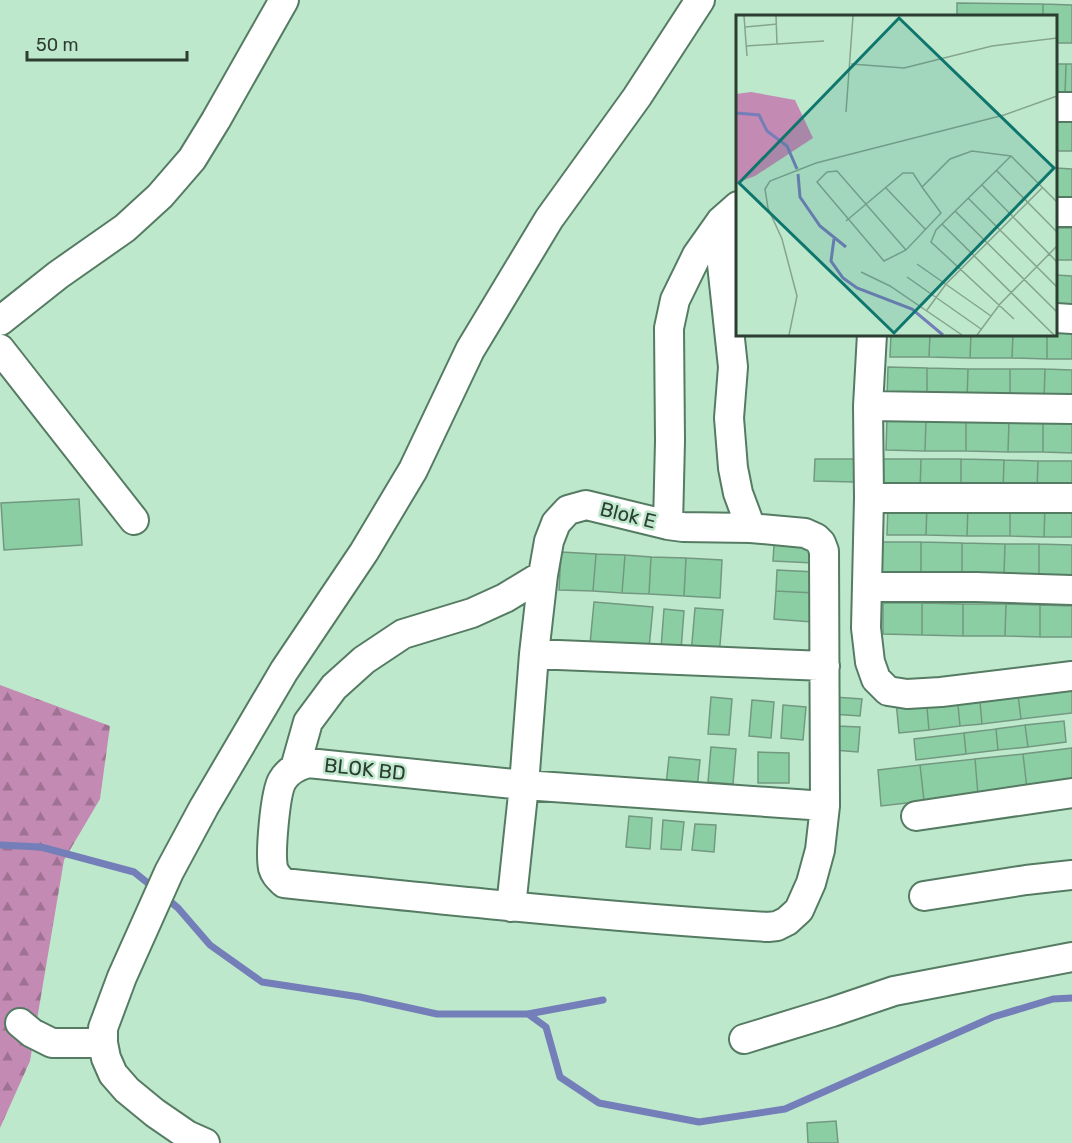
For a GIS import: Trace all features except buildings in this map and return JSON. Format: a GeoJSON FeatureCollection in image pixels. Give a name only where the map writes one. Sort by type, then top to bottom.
{"type":"FeatureCollection","features":[{"type":"Feature","properties":{"kind":"street"},"geometry":{"type":"LineString","coordinates":[[0,321],[58,275],[125,228],[160,196],[192,159],[284,0]]}},
{"type":"Feature","properties":{"kind":"street"},"geometry":{"type":"LineString","coordinates":[[205,1143],[188,1135],[155,1113],[127,1090],[113,1074],[106,1058],[103,1028],[122,977],[169,872],[204,807],[284,671],[364,552],[413,470],[470,351],[543,229],[637,97],[700,0]]}},
{"type":"Feature","properties":{"kind":"street"},"geometry":{"type":"LineString","coordinates":[[730,213],[722,264],[732,307],[733,367],[729,418],[738,493],[751,528]]}},
{"type":"Feature","properties":{"kind":"street","name":"Blok E"},"geometry":{"type":"LineString","coordinates":[[511,907],[524,785],[534,654],[549,541],[556,523],[568,510],[586,505],[668,525],[669,328],[675,300],[698,255],[730,213]]}},
{"type":"Feature","properties":{"kind":"street"},"geometry":{"type":"LineString","coordinates":[[1057,318],[1072,319]]}},
{"type":"Feature","properties":{"kind":"street"},"geometry":{"type":"LineString","coordinates":[[872,336],[868,406],[869,498],[866,628],[870,662],[876,679],[888,691],[907,694],[1072,676]]}},
{"type":"Feature","properties":{"kind":"street"},"geometry":{"type":"LineString","coordinates":[[0,349],[135,520]]}},
{"type":"Feature","properties":{"kind":"street"},"geometry":{"type":"LineString","coordinates":[[868,406],[1072,410]]}},
{"type":"Feature","properties":{"kind":"street"},"geometry":{"type":"LineString","coordinates":[[869,498],[1072,498]]}},
{"type":"Feature","properties":{"kind":"street"},"geometry":{"type":"LineString","coordinates":[[511,907],[768,927],[787,921],[798,910],[811,883],[820,850],[825,806],[824,550],[816,538],[805,533],[751,528],[668,525]]}},
{"type":"Feature","properties":{"kind":"street"},"geometry":{"type":"LineString","coordinates":[[295,768],[308,722],[334,687],[364,660],[403,634],[472,613],[505,598],[543,575]]}},
{"type":"Feature","properties":{"kind":"street"},"geometry":{"type":"LineString","coordinates":[[867,586],[1072,590]]}},
{"type":"Feature","properties":{"kind":"street"},"geometry":{"type":"LineString","coordinates":[[534,654],[825,666]]}},
{"type":"Feature","properties":{"kind":"street","name":"BLOK BD"},"geometry":{"type":"LineString","coordinates":[[511,907],[284,883],[274,871],[272,860],[276,799],[283,779],[295,768],[308,763],[524,785],[825,806]]}},
{"type":"Feature","properties":{"kind":"street"},"geometry":{"type":"LineString","coordinates":[[916,816],[1072,793]]}},
{"type":"Feature","properties":{"kind":"street"},"geometry":{"type":"LineString","coordinates":[[924,896],[1072,875]]}},
{"type":"Feature","properties":{"kind":"street"},"geometry":{"type":"LineString","coordinates":[[744,1039],[894,991],[1072,957]]}},
{"type":"Feature","properties":{"kind":"street"},"geometry":{"type":"LineString","coordinates":[[20,1023],[52,1043],[103,1043]]}},
{"type":"Feature","properties":{"kind":"green space"},"geometry":{"type":"Polygon","coordinates":[[[0,685],[110,726],[100,799],[64,860],[30,1061],[0,1128],[0,685]]]}},
{"type":"Feature","properties":{"kind":"waterway"},"geometry":{"type":"LineString","coordinates":[[0,845],[41,847],[134,872],[154,888]]}},
{"type":"Feature","properties":{"kind":"waterway"},"geometry":{"type":"LineString","coordinates":[[165,897],[178,908],[210,945],[262,982],[360,997],[437,1014],[528,1014],[603,1000]]}},
{"type":"Feature","properties":{"kind":"waterway"},"geometry":{"type":"LineString","coordinates":[[528,1014],[546,1027],[560,1077],[599,1103],[699,1122],[785,1109],[993,1017],[1053,999],[1072,998]]}}]}
